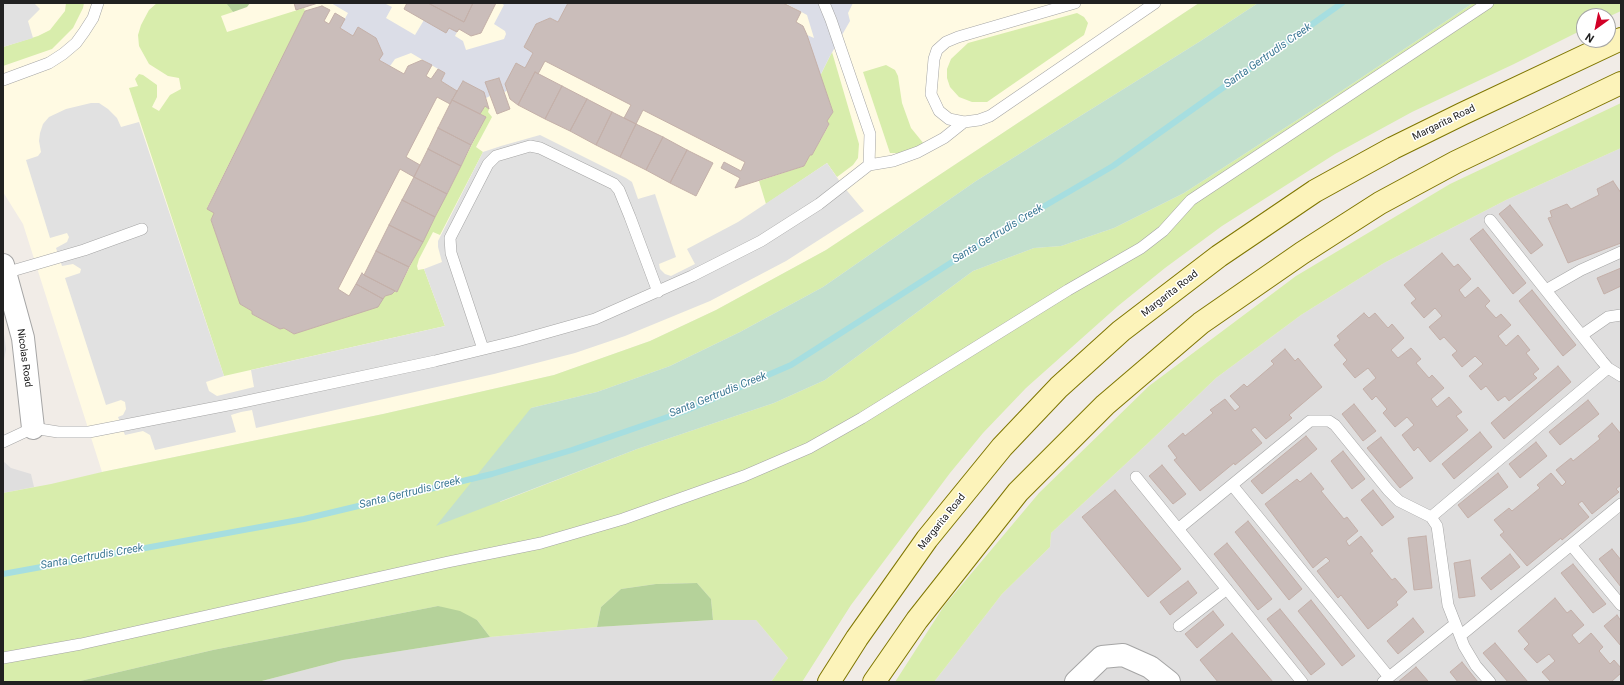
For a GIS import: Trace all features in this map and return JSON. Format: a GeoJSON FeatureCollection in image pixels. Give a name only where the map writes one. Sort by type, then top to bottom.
{"type":"FeatureCollection","features":[{"type":"Feature","properties":{"kind":"main road","name":"Margarita Road"},"geometry":{"type":"LineString","coordinates":[[829,682],[857,638],[927,539],[1002,447],[1059,387],[1121,331],[1219,256],[1316,191],[1393,148],[1621,39]]}},
{"type":"Feature","properties":{"kind":"main road"},"geometry":{"type":"LineString","coordinates":[[874,682],[917,620],[1018,492],[1105,405],[1200,323],[1302,253],[1380,203],[1456,162],[1621,83]]}},
{"type":"Feature","properties":{"kind":"street","name":"Nicolas Road"},"geometry":{"type":"LineString","coordinates":[[4,269],[23,338],[33,428]]}},
{"type":"Feature","properties":{"kind":"street"},"geometry":{"type":"LineString","coordinates":[[1076,682],[1102,657],[1123,655],[1150,667],[1169,682]]}},
{"type":"Feature","properties":{"kind":"lane"},"geometry":{"type":"LineString","coordinates":[[3,80],[50,63],[63,54],[76,43],[84,32],[93,18],[98,3]]}},
{"type":"Feature","properties":{"kind":"lane"},"geometry":{"type":"LineString","coordinates":[[824,3],[870,134],[869,165]]}},
{"type":"Feature","properties":{"kind":"lane"},"geometry":{"type":"LineString","coordinates":[[1075,3],[958,37],[946,42],[937,50],[934,59],[931,94],[939,111],[949,119],[964,122],[979,120],[990,116],[1155,3]]}},
{"type":"Feature","properties":{"kind":"lane"},"geometry":{"type":"LineString","coordinates":[[3,658],[81,644],[448,562],[541,543],[623,519],[744,476],[809,448],[862,418],[1068,290],[1141,248],[1163,231],[1191,200],[1488,3]]}},
{"type":"Feature","properties":{"kind":"lane"},"geometry":{"type":"LineString","coordinates":[[3,442],[33,428],[58,432],[89,432],[238,403],[517,341],[595,318],[658,292],[762,241],[819,204],[869,165],[892,162],[918,152],[944,138],[964,122]]}},
{"type":"Feature","properties":{"kind":"lane"},"geometry":{"type":"LineString","coordinates":[[483,349],[451,253],[450,238],[488,164],[496,156],[530,146],[540,148],[614,184],[619,190],[630,217],[658,292]]}},
{"type":"Feature","properties":{"kind":"lane"},"geometry":{"type":"LineString","coordinates":[[1490,220],[1608,368],[1621,376]]}},
{"type":"Feature","properties":{"kind":"lane"},"geometry":{"type":"LineString","coordinates":[[4,269],[84,250],[142,229]]}},
{"type":"Feature","properties":{"kind":"lane"},"geometry":{"type":"LineString","coordinates":[[1546,290],[1581,270],[1621,252]]}},
{"type":"Feature","properties":{"kind":"lane"},"geometry":{"type":"LineString","coordinates":[[1582,336],[1608,318],[1621,315]]}},
{"type":"Feature","properties":{"kind":"lane"},"geometry":{"type":"LineString","coordinates":[[1431,517],[1608,368]]}},
{"type":"Feature","properties":{"kind":"lane"},"geometry":{"type":"LineString","coordinates":[[1178,529],[1310,421],[1329,421],[1335,425],[1388,490],[1399,501],[1431,517],[1437,526],[1448,606],[1464,646],[1476,666],[1490,682]]}},
{"type":"Feature","properties":{"kind":"lane"},"geometry":{"type":"LineString","coordinates":[[1136,477],[1302,682]]}},
{"type":"Feature","properties":{"kind":"lane"},"geometry":{"type":"LineString","coordinates":[[1232,485],[1386,679],[1455,624]]}},
{"type":"Feature","properties":{"kind":"lane"},"geometry":{"type":"LineString","coordinates":[[1460,636],[1621,504]]}},
{"type":"Feature","properties":{"kind":"lane"},"geometry":{"type":"LineString","coordinates":[[1571,545],[1621,605]]}},
{"type":"Feature","properties":{"kind":"lane"},"geometry":{"type":"LineString","coordinates":[[1179,626],[1227,589]]}},
{"type":"Feature","properties":{"kind":"shaded area"},"geometry":{"type":"Polygon","coordinates":[[[3,3],[1199,3],[826,250],[716,310],[650,341],[554,375],[383,414],[102,472],[23,224],[3,192],[3,3]]]}},
{"type":"Feature","properties":{"kind":"shaded area"},"geometry":{"type":"Polygon","coordinates":[[[3,3],[34,3],[40,9],[28,21],[33,38],[3,47],[3,3]]]}},
{"type":"Feature","properties":{"kind":"shaded area"},"geometry":{"type":"Polygon","coordinates":[[[331,3],[384,3],[392,7],[386,18],[415,35],[424,20],[446,33],[449,28],[457,32],[455,36],[463,41],[466,50],[504,39],[506,34],[505,31],[494,24],[504,5],[501,3],[568,3],[558,22],[550,18],[536,24],[524,47],[533,53],[525,68],[516,63],[505,84],[507,91],[504,92],[498,78],[486,82],[490,96],[486,98],[483,92],[463,81],[457,91],[441,81],[445,73],[411,53],[395,59],[390,66],[379,60],[382,54],[358,27],[353,36],[340,28],[348,13],[331,3]]]}},
{"type":"Feature","properties":{"kind":"shaded area"},"geometry":{"type":"Polygon","coordinates":[[[785,3],[853,3],[848,13],[850,21],[820,76],[807,35],[814,38],[807,15],[785,3]]]}},
{"type":"Feature","properties":{"kind":"shaded area"},"geometry":{"type":"Polygon","coordinates":[[[91,103],[99,103],[108,109],[117,118],[121,127],[139,122],[224,376],[206,382],[209,391],[217,396],[254,387],[251,370],[445,326],[424,269],[442,262],[438,241],[483,152],[501,146],[540,135],[626,178],[632,182],[638,199],[655,194],[676,257],[659,264],[660,269],[665,274],[671,276],[695,264],[687,249],[738,222],[827,163],[843,186],[864,211],[786,261],[710,301],[625,336],[575,353],[494,374],[256,428],[252,410],[241,412],[231,415],[236,432],[155,450],[150,435],[143,431],[125,435],[118,417],[123,415],[126,409],[125,402],[121,400],[106,405],[65,278],[80,273],[81,269],[73,264],[62,266],[56,248],[67,242],[69,237],[67,233],[50,238],[26,160],[38,156],[41,152],[39,141],[40,133],[43,124],[49,117],[66,109],[91,103]]]}},
{"type":"Feature","properties":{"kind":"shaded area"},"geometry":{"type":"Polygon","coordinates":[[[1621,148],[1621,682],[934,682],[1002,594],[1050,547],[1051,533],[1216,378],[1301,315],[1384,263],[1506,200],[1621,148]]]}},
{"type":"Feature","properties":{"kind":"shaded area"},"geometry":{"type":"Polygon","coordinates":[[[3,326],[6,349],[3,366],[3,326]]]}},
{"type":"Feature","properties":{"kind":"shaded area"},"geometry":{"type":"Polygon","coordinates":[[[3,461],[11,468],[31,474],[34,487],[3,493],[3,461]]]}},
{"type":"Feature","properties":{"kind":"shaded area"},"geometry":{"type":"Polygon","coordinates":[[[713,620],[756,620],[788,658],[771,682],[258,682],[343,660],[490,637],[597,627],[713,620]]]}},
{"type":"Feature","properties":{"kind":"green space"},"geometry":{"type":"Polygon","coordinates":[[[66,3],[84,3],[73,28],[52,49],[3,66],[3,47],[38,36],[50,30],[65,11],[66,3]]]}},
{"type":"Feature","properties":{"kind":"green space"},"geometry":{"type":"Polygon","coordinates":[[[157,3],[226,3],[233,12],[221,16],[227,32],[304,8],[305,11],[207,208],[214,213],[211,220],[240,304],[252,311],[252,314],[280,329],[284,328],[294,334],[359,313],[385,296],[392,294],[395,291],[397,292],[486,117],[480,114],[485,106],[489,109],[488,112],[492,117],[476,147],[483,152],[440,235],[433,232],[417,266],[418,270],[424,269],[445,326],[224,376],[129,88],[138,86],[135,79],[139,74],[143,75],[157,85],[157,97],[152,107],[159,111],[170,95],[181,89],[179,78],[168,76],[149,64],[139,46],[138,35],[141,25],[149,10],[157,3]]]}},
{"type":"Feature","properties":{"kind":"green space"},"geometry":{"type":"Polygon","coordinates":[[[226,3],[250,3],[247,7],[233,12],[226,3]]]}},
{"type":"Feature","properties":{"kind":"green space"},"geometry":{"type":"Polygon","coordinates":[[[1199,3],[1258,3],[1199,42],[976,181],[823,287],[740,332],[670,366],[597,392],[531,408],[500,502],[637,449],[774,403],[825,380],[973,271],[1034,248],[1061,246],[1114,228],[1184,193],[1325,102],[1473,3],[1621,3],[1621,11],[1616,13],[1616,8],[1576,8],[1576,33],[1412,112],[1335,154],[1222,226],[1165,268],[1118,306],[1026,388],[983,433],[950,473],[851,605],[802,682],[771,682],[788,658],[756,620],[713,620],[711,599],[697,583],[656,584],[621,589],[601,607],[597,627],[490,637],[477,620],[438,606],[213,650],[76,682],[3,682],[3,493],[383,414],[554,375],[650,341],[716,310],[826,250],[1199,3]]]}},
{"type":"Feature","properties":{"kind":"green space"},"geometry":{"type":"Polygon","coordinates":[[[1258,3],[1473,3],[1325,102],[1184,193],[1114,228],[1061,246],[1034,248],[973,271],[825,380],[774,403],[637,449],[436,526],[531,408],[597,392],[670,366],[740,332],[823,287],[976,181],[1199,42],[1258,3]]]}},
{"type":"Feature","properties":{"kind":"green space"},"geometry":{"type":"Polygon","coordinates":[[[1077,13],[1084,17],[1088,23],[1084,35],[987,102],[972,102],[959,97],[950,87],[947,78],[947,69],[951,59],[968,43],[1077,13]]]}},
{"type":"Feature","properties":{"kind":"green space"},"geometry":{"type":"Polygon","coordinates":[[[832,52],[859,144],[858,158],[853,165],[837,177],[827,163],[766,204],[759,181],[804,166],[829,125],[827,121],[833,112],[820,76],[832,52]]]}},
{"type":"Feature","properties":{"kind":"green space"},"geometry":{"type":"Polygon","coordinates":[[[886,65],[895,70],[898,76],[902,103],[911,128],[924,144],[901,153],[890,153],[863,72],[886,65]]]}},
{"type":"Feature","properties":{"kind":"green space"},"geometry":{"type":"Polygon","coordinates":[[[1621,103],[1621,148],[1506,200],[1384,263],[1301,315],[1216,378],[1051,533],[1050,547],[1002,594],[934,682],[895,682],[944,606],[1039,493],[1149,386],[1296,276],[1450,184],[1621,103]]]}},
{"type":"Feature","properties":{"kind":"green space"},"geometry":{"type":"Polygon","coordinates":[[[697,583],[711,599],[713,620],[597,627],[601,607],[621,589],[656,584],[697,583]]]}},
{"type":"Feature","properties":{"kind":"green space"},"geometry":{"type":"Polygon","coordinates":[[[438,606],[460,611],[477,620],[490,637],[343,660],[258,682],[76,682],[213,650],[438,606]]]}},
{"type":"Feature","properties":{"kind":"building"},"geometry":{"type":"Polygon","coordinates":[[[294,3],[318,3],[296,10],[294,3]]]}},
{"type":"Feature","properties":{"kind":"building"},"geometry":{"type":"Polygon","coordinates":[[[407,3],[428,3],[464,22],[473,3],[496,3],[481,33],[471,36],[459,29],[457,32],[449,28],[446,33],[404,9],[407,3]]]}},
{"type":"Feature","properties":{"kind":"building"},"geometry":{"type":"Polygon","coordinates":[[[428,3],[473,3],[464,22],[428,3]]]}},
{"type":"Feature","properties":{"kind":"building"},"geometry":{"type":"Polygon","coordinates":[[[568,3],[783,3],[801,12],[796,22],[803,26],[807,35],[833,112],[827,121],[829,124],[812,155],[810,155],[804,166],[735,188],[740,178],[721,168],[724,162],[741,171],[745,162],[643,110],[636,124],[624,118],[631,105],[545,61],[538,74],[535,72],[518,105],[510,99],[505,84],[516,63],[525,68],[533,53],[524,47],[536,24],[550,18],[558,22],[568,3]]]}},
{"type":"Feature","properties":{"kind":"building"},"geometry":{"type":"Polygon","coordinates":[[[322,6],[330,10],[324,21],[329,24],[335,13],[345,19],[340,28],[353,36],[358,27],[376,38],[383,54],[379,60],[404,74],[408,66],[422,60],[432,65],[426,76],[431,79],[438,69],[445,73],[441,81],[457,91],[450,104],[437,97],[406,157],[420,165],[414,177],[400,169],[338,289],[349,296],[356,284],[383,299],[378,307],[294,334],[284,328],[280,329],[252,314],[252,311],[240,304],[211,220],[214,213],[207,209],[305,11],[322,6]]]}},
{"type":"Feature","properties":{"kind":"building"},"geometry":{"type":"Polygon","coordinates":[[[535,72],[562,86],[545,119],[518,105],[535,72]]]}},
{"type":"Feature","properties":{"kind":"building"},"geometry":{"type":"Polygon","coordinates":[[[499,78],[510,109],[497,114],[485,82],[499,78]]]}},
{"type":"Feature","properties":{"kind":"building"},"geometry":{"type":"Polygon","coordinates":[[[463,81],[484,92],[489,109],[485,106],[480,114],[452,100],[463,81]]]}},
{"type":"Feature","properties":{"kind":"building"},"geometry":{"type":"Polygon","coordinates":[[[562,86],[587,99],[570,131],[545,119],[562,86]]]}},
{"type":"Feature","properties":{"kind":"building"},"geometry":{"type":"Polygon","coordinates":[[[587,99],[612,112],[596,145],[570,131],[587,99]]]}},
{"type":"Feature","properties":{"kind":"building"},"geometry":{"type":"Polygon","coordinates":[[[452,100],[486,117],[471,145],[438,128],[452,100]]]}},
{"type":"Feature","properties":{"kind":"building"},"geometry":{"type":"Polygon","coordinates":[[[612,112],[636,124],[620,157],[596,145],[612,112]]]}},
{"type":"Feature","properties":{"kind":"building"},"geometry":{"type":"Polygon","coordinates":[[[636,124],[663,137],[646,170],[620,157],[636,124]]]}},
{"type":"Feature","properties":{"kind":"building"},"geometry":{"type":"Polygon","coordinates":[[[438,128],[471,145],[461,166],[428,149],[438,128]]]}},
{"type":"Feature","properties":{"kind":"building"},"geometry":{"type":"Polygon","coordinates":[[[663,137],[687,150],[670,183],[646,170],[663,137]]]}},
{"type":"Feature","properties":{"kind":"building"},"geometry":{"type":"Polygon","coordinates":[[[428,149],[461,166],[447,194],[414,177],[428,149]]]}},
{"type":"Feature","properties":{"kind":"building"},"geometry":{"type":"Polygon","coordinates":[[[687,150],[713,163],[696,196],[670,183],[687,150]]]}},
{"type":"Feature","properties":{"kind":"building"},"geometry":{"type":"Polygon","coordinates":[[[414,177],[447,194],[435,217],[402,200],[414,177]]]}},
{"type":"Feature","properties":{"kind":"building"},"geometry":{"type":"Polygon","coordinates":[[[1613,181],[1621,193],[1621,243],[1568,263],[1548,218],[1552,217],[1550,211],[1567,204],[1571,209],[1599,195],[1597,189],[1613,181]]]}},
{"type":"Feature","properties":{"kind":"building"},"geometry":{"type":"Polygon","coordinates":[[[402,200],[435,217],[423,242],[389,225],[402,200]]]}},
{"type":"Feature","properties":{"kind":"building"},"geometry":{"type":"Polygon","coordinates":[[[1510,205],[1543,245],[1531,254],[1499,214],[1510,205]]]}},
{"type":"Feature","properties":{"kind":"building"},"geometry":{"type":"Polygon","coordinates":[[[389,225],[423,242],[409,267],[376,251],[389,225]]]}},
{"type":"Feature","properties":{"kind":"building"},"geometry":{"type":"Polygon","coordinates":[[[1483,229],[1526,283],[1513,294],[1470,239],[1483,229]]]}},
{"type":"Feature","properties":{"kind":"building"},"geometry":{"type":"Polygon","coordinates":[[[376,251],[409,267],[397,292],[364,275],[376,251]]]}},
{"type":"Feature","properties":{"kind":"building"},"geometry":{"type":"Polygon","coordinates":[[[1442,253],[1454,267],[1458,264],[1471,279],[1459,290],[1465,298],[1478,287],[1490,301],[1485,306],[1496,318],[1501,314],[1511,325],[1498,336],[1506,346],[1518,335],[1530,350],[1526,353],[1539,369],[1533,374],[1537,378],[1509,401],[1505,396],[1498,401],[1486,386],[1481,390],[1469,376],[1483,364],[1475,356],[1462,367],[1452,355],[1457,351],[1444,337],[1440,340],[1429,327],[1442,316],[1435,308],[1424,318],[1411,303],[1416,299],[1404,285],[1442,253]]]}},
{"type":"Feature","properties":{"kind":"building"},"geometry":{"type":"Polygon","coordinates":[[[1621,268],[1621,286],[1604,294],[1597,278],[1621,268]]]}},
{"type":"Feature","properties":{"kind":"building"},"geometry":{"type":"Polygon","coordinates":[[[362,273],[395,291],[392,294],[385,296],[383,299],[356,284],[362,273]]]}},
{"type":"Feature","properties":{"kind":"building"},"geometry":{"type":"Polygon","coordinates":[[[1532,290],[1576,345],[1563,356],[1519,301],[1532,290]]]}},
{"type":"Feature","properties":{"kind":"building"},"geometry":{"type":"Polygon","coordinates":[[[1364,313],[1369,318],[1375,313],[1388,328],[1392,324],[1404,338],[1391,350],[1398,358],[1411,348],[1421,359],[1416,363],[1429,378],[1432,375],[1444,388],[1431,399],[1437,407],[1449,397],[1462,412],[1456,416],[1468,430],[1430,462],[1418,447],[1414,451],[1402,435],[1414,425],[1407,417],[1395,427],[1383,413],[1387,409],[1376,396],[1372,400],[1363,389],[1376,378],[1368,368],[1355,378],[1343,364],[1347,360],[1334,345],[1340,340],[1337,336],[1364,313]]]}},
{"type":"Feature","properties":{"kind":"building"},"geometry":{"type":"Polygon","coordinates":[[[1285,349],[1295,361],[1298,358],[1322,387],[1289,415],[1292,418],[1266,439],[1255,427],[1251,430],[1262,443],[1235,465],[1234,463],[1200,491],[1174,460],[1177,458],[1168,446],[1183,433],[1185,436],[1213,413],[1210,410],[1225,399],[1235,411],[1240,407],[1230,396],[1244,384],[1247,387],[1274,364],[1271,361],[1285,349]]]}},
{"type":"Feature","properties":{"kind":"building"},"geometry":{"type":"Polygon","coordinates":[[[1558,366],[1571,382],[1504,439],[1491,423],[1558,366]]]}},
{"type":"Feature","properties":{"kind":"building"},"geometry":{"type":"Polygon","coordinates":[[[1588,400],[1599,414],[1560,445],[1549,432],[1588,400]]]}},
{"type":"Feature","properties":{"kind":"building"},"geometry":{"type":"Polygon","coordinates":[[[1354,404],[1376,431],[1363,441],[1342,414],[1354,404]]]}},
{"type":"Feature","properties":{"kind":"building"},"geometry":{"type":"Polygon","coordinates":[[[1612,423],[1621,434],[1621,485],[1616,489],[1619,492],[1592,514],[1582,501],[1578,504],[1589,517],[1562,540],[1561,538],[1527,566],[1500,535],[1504,532],[1494,520],[1509,508],[1512,511],[1540,488],[1537,485],[1551,473],[1562,486],[1566,482],[1556,470],[1571,458],[1573,461],[1600,439],[1598,436],[1612,423]]]}},
{"type":"Feature","properties":{"kind":"building"},"geometry":{"type":"Polygon","coordinates":[[[1480,432],[1492,447],[1454,479],[1442,464],[1480,432]]]}},
{"type":"Feature","properties":{"kind":"building"},"geometry":{"type":"Polygon","coordinates":[[[1306,436],[1317,449],[1262,494],[1251,481],[1306,436]]]}},
{"type":"Feature","properties":{"kind":"building"},"geometry":{"type":"Polygon","coordinates":[[[1381,437],[1413,478],[1400,488],[1367,448],[1381,437]]]}},
{"type":"Feature","properties":{"kind":"building"},"geometry":{"type":"Polygon","coordinates":[[[1536,442],[1547,456],[1520,478],[1509,464],[1536,442]]]}},
{"type":"Feature","properties":{"kind":"building"},"geometry":{"type":"Polygon","coordinates":[[[1343,451],[1365,479],[1352,489],[1331,461],[1343,451]]]}},
{"type":"Feature","properties":{"kind":"building"},"geometry":{"type":"Polygon","coordinates":[[[1162,465],[1186,494],[1173,504],[1149,476],[1162,465]]]}},
{"type":"Feature","properties":{"kind":"building"},"geometry":{"type":"Polygon","coordinates":[[[1311,473],[1324,489],[1321,491],[1344,519],[1347,517],[1358,531],[1346,541],[1349,546],[1361,536],[1373,551],[1370,553],[1392,580],[1395,578],[1407,592],[1396,602],[1398,605],[1368,629],[1341,595],[1338,598],[1317,571],[1330,561],[1326,557],[1313,568],[1265,504],[1297,479],[1300,482],[1311,473]]]}},
{"type":"Feature","properties":{"kind":"building"},"geometry":{"type":"Polygon","coordinates":[[[1498,473],[1508,487],[1468,518],[1458,505],[1498,473]]]}},
{"type":"Feature","properties":{"kind":"building"},"geometry":{"type":"Polygon","coordinates":[[[1115,490],[1181,569],[1148,597],[1082,517],[1115,490]]]}},
{"type":"Feature","properties":{"kind":"building"},"geometry":{"type":"Polygon","coordinates":[[[1373,490],[1394,517],[1382,526],[1361,500],[1373,490]]]}},
{"type":"Feature","properties":{"kind":"building"},"geometry":{"type":"Polygon","coordinates":[[[1248,521],[1302,589],[1289,600],[1235,532],[1248,521]]]}},
{"type":"Feature","properties":{"kind":"building"},"geometry":{"type":"Polygon","coordinates":[[[1426,536],[1432,588],[1414,590],[1408,538],[1426,536]]]}},
{"type":"Feature","properties":{"kind":"building"},"geometry":{"type":"Polygon","coordinates":[[[1227,543],[1272,599],[1258,610],[1214,554],[1227,543]]]}},
{"type":"Feature","properties":{"kind":"building"},"geometry":{"type":"Polygon","coordinates":[[[1612,549],[1621,560],[1621,587],[1599,559],[1612,549]]]}},
{"type":"Feature","properties":{"kind":"building"},"geometry":{"type":"Polygon","coordinates":[[[1510,554],[1520,567],[1491,590],[1481,578],[1510,554]]]}},
{"type":"Feature","properties":{"kind":"building"},"geometry":{"type":"Polygon","coordinates":[[[1470,560],[1475,596],[1459,598],[1454,563],[1470,560]]]}},
{"type":"Feature","properties":{"kind":"building"},"geometry":{"type":"Polygon","coordinates":[[[1573,564],[1606,604],[1593,613],[1561,573],[1573,564]]]}},
{"type":"Feature","properties":{"kind":"building"},"geometry":{"type":"Polygon","coordinates":[[[1188,581],[1197,593],[1170,615],[1160,602],[1188,581]]]}},
{"type":"Feature","properties":{"kind":"building"},"geometry":{"type":"Polygon","coordinates":[[[1555,598],[1567,613],[1571,610],[1584,625],[1572,635],[1579,644],[1591,633],[1603,647],[1599,651],[1610,664],[1614,660],[1621,668],[1621,673],[1611,682],[1551,682],[1542,672],[1555,661],[1549,654],[1537,663],[1524,649],[1529,644],[1518,631],[1555,598]]]}},
{"type":"Feature","properties":{"kind":"building"},"geometry":{"type":"Polygon","coordinates":[[[1311,600],[1355,656],[1342,666],[1298,611],[1311,600]]]}},
{"type":"Feature","properties":{"kind":"building"},"geometry":{"type":"Polygon","coordinates":[[[1280,609],[1325,664],[1311,675],[1267,619],[1280,609]]]}},
{"type":"Feature","properties":{"kind":"building"},"geometry":{"type":"Polygon","coordinates":[[[1213,611],[1224,625],[1197,648],[1185,634],[1213,611]]]}},
{"type":"Feature","properties":{"kind":"building"},"geometry":{"type":"Polygon","coordinates":[[[1617,615],[1621,621],[1621,646],[1604,626],[1617,615]]]}},
{"type":"Feature","properties":{"kind":"building"},"geometry":{"type":"Polygon","coordinates":[[[1413,618],[1424,632],[1398,654],[1387,641],[1413,618]]]}},
{"type":"Feature","properties":{"kind":"building"},"geometry":{"type":"Polygon","coordinates":[[[1232,633],[1273,682],[1218,682],[1200,660],[1232,633]]]}},
{"type":"Feature","properties":{"kind":"building"},"geometry":{"type":"Polygon","coordinates":[[[1495,643],[1528,682],[1508,682],[1483,653],[1495,643]]]}},
{"type":"Feature","properties":{"kind":"building"},"geometry":{"type":"Polygon","coordinates":[[[1462,662],[1478,682],[1458,682],[1450,672],[1462,662]]]}},
{"type":"Feature","properties":{"kind":"building"},"geometry":{"type":"Polygon","coordinates":[[[1416,667],[1428,681],[1398,682],[1416,667]]]}},
{"type":"Feature","properties":{"kind":"waterway","name":"Santa Gertrudis Creek"},"geometry":{"type":"LineString","coordinates":[[3,574],[304,519],[492,474],[572,450],[685,411],[791,365],[988,239],[1113,166],[1342,3]]}}]}
